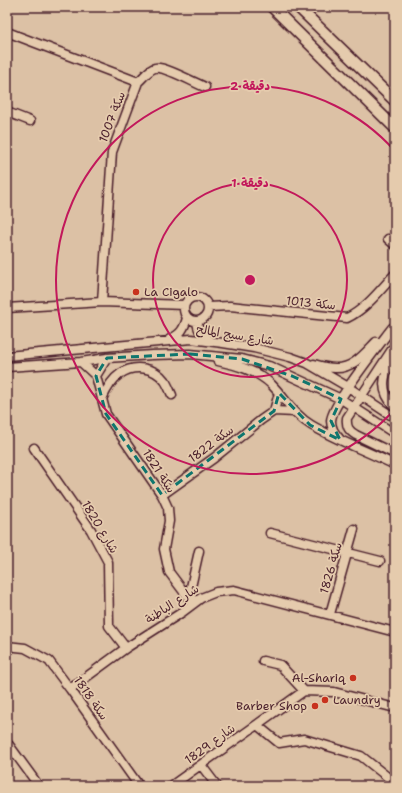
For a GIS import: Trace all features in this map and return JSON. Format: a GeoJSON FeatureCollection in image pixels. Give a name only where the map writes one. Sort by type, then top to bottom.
{"type":"FeatureCollection","features":[{"type":"Feature","properties":{"kind":"main road"},"geometry":{"type":"LineString","coordinates":[[272,7],[395,128]]}},
{"type":"Feature","properties":{"kind":"main road"},"geometry":{"type":"LineString","coordinates":[[298,7],[395,101]]}},
{"type":"Feature","properties":{"kind":"street","name":"سكة 1007"},"geometry":{"type":"LineString","coordinates":[[7,32],[138,82],[112,152],[102,302]]}},
{"type":"Feature","properties":{"kind":"street"},"geometry":{"type":"LineString","coordinates":[[138,82],[155,68],[165,70],[205,87]]}},
{"type":"Feature","properties":{"kind":"street"},"geometry":{"type":"LineString","coordinates":[[7,112],[30,121]]}},
{"type":"Feature","properties":{"kind":"street"},"geometry":{"type":"LineString","coordinates":[[388,239],[395,245]]}},
{"type":"Feature","properties":{"kind":"street","name":"سكة 1013"},"geometry":{"type":"LineString","coordinates":[[208,307],[230,306],[346,318],[355,314],[395,274]]}},
{"type":"Feature","properties":{"kind":"street"},"geometry":{"type":"LineString","coordinates":[[197,296],[204,300],[208,307],[205,318],[197,321],[187,318],[183,309],[184,304],[189,298],[197,296]]}},
{"type":"Feature","properties":{"kind":"street"},"geometry":{"type":"LineString","coordinates":[[7,308],[102,302],[184,304]]}},
{"type":"Feature","properties":{"kind":"street"},"geometry":{"type":"LineString","coordinates":[[166,341],[179,335],[184,328],[187,318]]}},
{"type":"Feature","properties":{"kind":"street"},"geometry":{"type":"LineString","coordinates":[[197,321],[198,330],[202,335],[212,341]]}},
{"type":"Feature","properties":{"kind":"street"},"geometry":{"type":"LineString","coordinates":[[307,363],[336,369],[348,366],[359,359],[393,326]]}},
{"type":"Feature","properties":{"kind":"street"},"geometry":{"type":"LineString","coordinates":[[340,440],[334,431],[331,421],[334,410],[348,387],[393,326]]}},
{"type":"Feature","properties":{"kind":"street","name":"شارع سيح المالح"},"geometry":{"type":"LineString","coordinates":[[7,356],[191,339],[212,341],[254,348],[307,363],[348,387],[395,418]]}},
{"type":"Feature","properties":{"kind":"street"},"geometry":{"type":"LineString","coordinates":[[395,345],[347,418],[347,425],[350,432],[395,454]]}},
{"type":"Feature","properties":{"kind":"street"},"geometry":{"type":"LineString","coordinates":[[395,350],[383,380],[387,397],[395,407]]}},
{"type":"Feature","properties":{"kind":"street"},"geometry":{"type":"LineString","coordinates":[[190,354],[242,367],[270,383],[295,412],[310,425],[395,465]]}},
{"type":"Feature","properties":{"kind":"street","name":"شارع سيح المالح"},"geometry":{"type":"LineString","coordinates":[[7,367],[81,362],[107,358],[190,354],[242,359],[269,366],[341,399],[395,434]]}},
{"type":"Feature","properties":{"kind":"street"},"geometry":{"type":"LineString","coordinates":[[81,362],[96,376],[107,358]]}},
{"type":"Feature","properties":{"kind":"street"},"geometry":{"type":"LineString","coordinates":[[102,399],[107,388],[119,374],[133,368],[150,369],[159,375],[166,382],[172,395]]}},
{"type":"Feature","properties":{"kind":"street","name":"سكة 1821"},"geometry":{"type":"LineString","coordinates":[[96,376],[106,414],[162,495],[168,508],[168,521],[164,549],[169,572],[193,604]]}},
{"type":"Feature","properties":{"kind":"street"},"geometry":{"type":"LineString","coordinates":[[279,393],[274,411],[295,412]]}},
{"type":"Feature","properties":{"kind":"street","name":"سكة 1822"},"geometry":{"type":"LineString","coordinates":[[162,495],[214,458],[274,411]]}},
{"type":"Feature","properties":{"kind":"street","name":"1820 شارع"},"geometry":{"type":"LineString","coordinates":[[34,448],[91,530],[108,562],[109,626],[126,648]]}},
{"type":"Feature","properties":{"kind":"street","name":"سكة 1826"},"geometry":{"type":"LineString","coordinates":[[330,614],[354,528]]}},
{"type":"Feature","properties":{"kind":"street"},"geometry":{"type":"LineString","coordinates":[[270,534],[380,561]]}},
{"type":"Feature","properties":{"kind":"street"},"geometry":{"type":"LineString","coordinates":[[193,604],[191,587],[199,551]]}},
{"type":"Feature","properties":{"kind":"street","name":"شارع الباطنة"},"geometry":{"type":"LineString","coordinates":[[70,689],[126,648],[201,598],[216,592],[234,590],[395,632]]}},
{"type":"Feature","properties":{"kind":"street","name":"سكة 1818"},"geometry":{"type":"LineString","coordinates":[[7,646],[25,648],[49,661],[139,786]]}},
{"type":"Feature","properties":{"kind":"street"},"geometry":{"type":"LineString","coordinates":[[263,661],[280,665],[304,691],[334,692],[395,708]]}},
{"type":"Feature","properties":{"kind":"street","name":"1829 شارع"},"geometry":{"type":"LineString","coordinates":[[171,786],[304,691]]}},
{"type":"Feature","properties":{"kind":"street"},"geometry":{"type":"LineString","coordinates":[[257,724],[279,743],[304,739],[361,756],[395,783]]}},
{"type":"Feature","properties":{"kind":"street"},"geometry":{"type":"LineString","coordinates":[[8,746],[39,786]]}},
{"type":"Feature","properties":{"kind":"street"},"geometry":{"type":"LineString","coordinates":[[201,765],[217,786]]}},
{"type":"Feature","properties":{"kind":"highlighted area"},"geometry":{"type":"Polygon","coordinates":[[[190,354],[242,359],[292,376],[341,399],[331,421],[340,440],[310,425],[279,393],[274,411],[162,495],[106,414],[96,376],[107,358],[190,354]]]}},
{"type":"Feature","properties":{"kind":"place","name":"La Cigalo"},"geometry":{"type":"Point","coordinates":[136,292]}},
{"type":"Feature","properties":{"kind":"place","name":"Al-Shariq"},"geometry":{"type":"Point","coordinates":[353,678]}},
{"type":"Feature","properties":{"kind":"place","name":"Laundry"},"geometry":{"type":"Point","coordinates":[325,700]}},
{"type":"Feature","properties":{"kind":"place","name":"Barber Shop"},"geometry":{"type":"Point","coordinates":[315,706]}}]}
